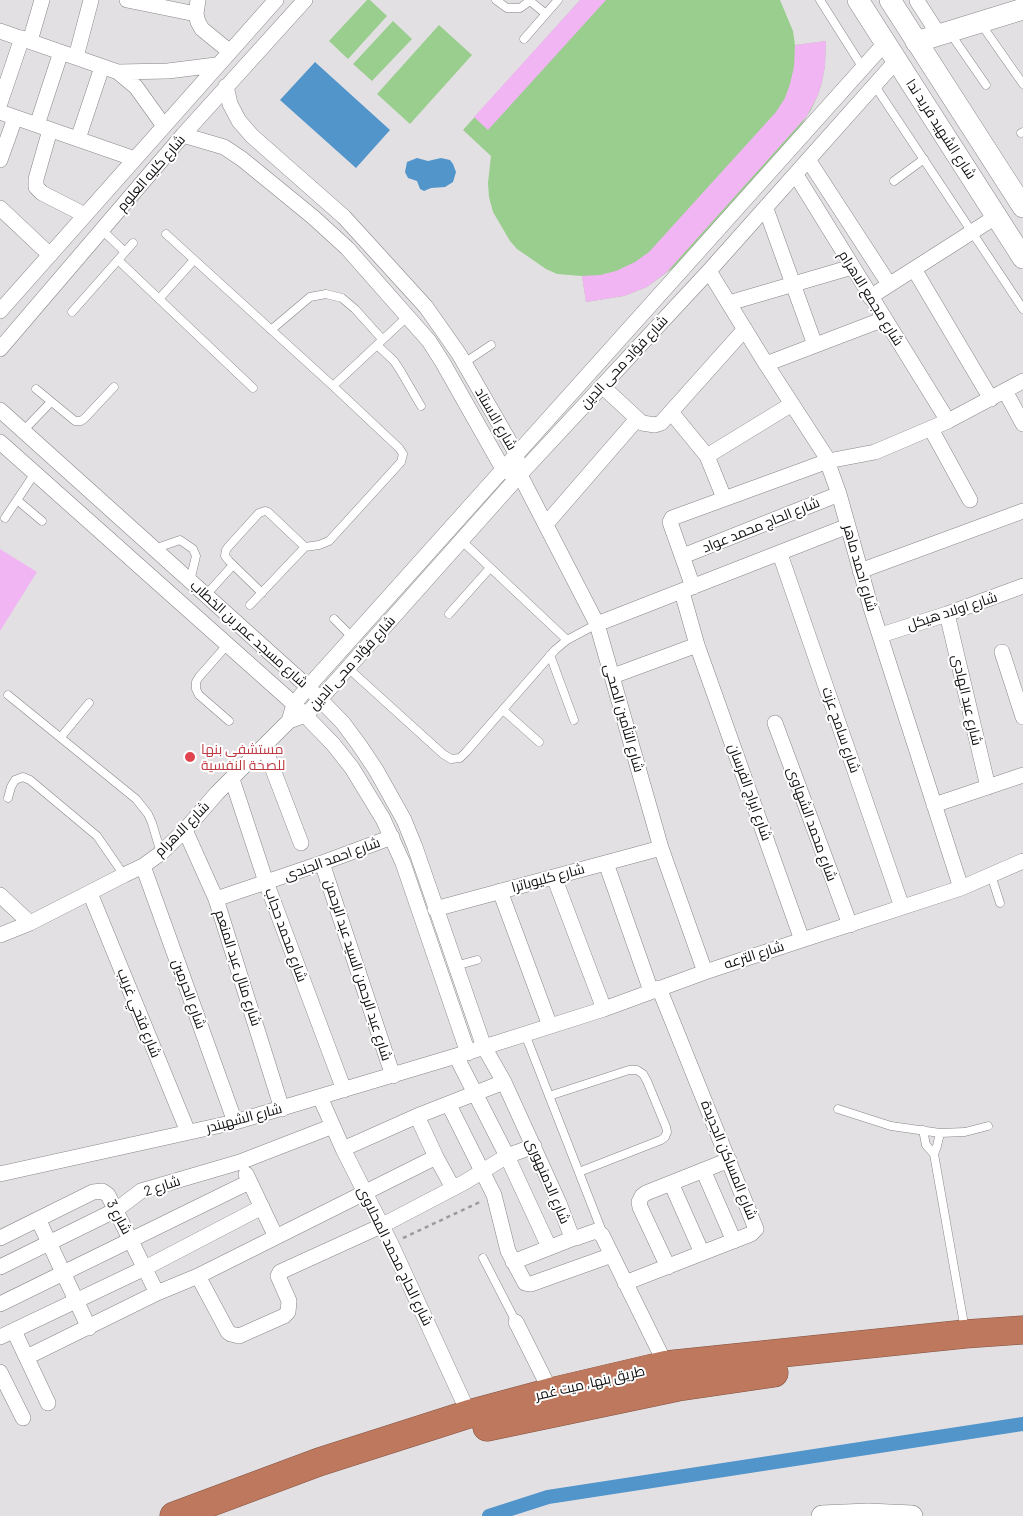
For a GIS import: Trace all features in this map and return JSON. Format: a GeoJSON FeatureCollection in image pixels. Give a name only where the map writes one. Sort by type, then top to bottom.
{"type":"FeatureCollection","features":[{"type":"Feature","properties":{"kind":"highway","name":"طريق بنها, ميت غمر"},"geometry":{"type":"LineString","coordinates":[[215,1516],[367,1461],[469,1431],[666,1365],[965,1334],[1023,1330]]}},
{"type":"Feature","properties":{"kind":"highway","name":"طريق بنها, ميت غمر"},"geometry":{"type":"LineString","coordinates":[[174,1516],[319,1462],[469,1414],[678,1387],[738,1377],[1023,1345]]}},
{"type":"Feature","properties":{"kind":"main road","name":"شارع الشهيد فريد ندا"},"geometry":{"type":"LineString","coordinates":[[858,0],[1023,258]]}},
{"type":"Feature","properties":{"kind":"main road","name":"شارع الشهيد فريد ندا"},"geometry":{"type":"LineString","coordinates":[[890,0],[1022,203]]}},
{"type":"Feature","properties":{"kind":"main road"},"geometry":{"type":"LineString","coordinates":[[916,42],[980,23],[1014,7]]}},
{"type":"Feature","properties":{"kind":"main road"},"geometry":{"type":"LineString","coordinates":[[822,1516],[868,1514],[912,1516]]}},
{"type":"Feature","properties":{"kind":"street"},"geometry":{"type":"LineString","coordinates":[[0,103],[42,0]]}},
{"type":"Feature","properties":{"kind":"street"},"geometry":{"type":"LineString","coordinates":[[76,57],[91,0]]}},
{"type":"Feature","properties":{"kind":"street"},"geometry":{"type":"LineString","coordinates":[[127,0],[197,7],[198,22],[202,29],[229,51]]}},
{"type":"Feature","properties":{"kind":"street","name":"شارع كليه العلوم"},"geometry":{"type":"LineString","coordinates":[[0,349],[183,134],[304,0]]}},
{"type":"Feature","properties":{"kind":"street","name":"شارع كليه العلوم"},"geometry":{"type":"LineString","coordinates":[[0,311],[164,126],[270,2]]}},
{"type":"Feature","properties":{"kind":"street"},"geometry":{"type":"LineString","coordinates":[[917,2],[944,34]]}},
{"type":"Feature","properties":{"kind":"street"},"geometry":{"type":"LineString","coordinates":[[0,30],[118,72],[136,87],[164,126]]}},
{"type":"Feature","properties":{"kind":"street","name":"شارع فؤاد محى الدين"},"geometry":{"type":"LineString","coordinates":[[289,720],[294,704],[352,637],[886,42]]}},
{"type":"Feature","properties":{"kind":"street"},"geometry":{"type":"LineString","coordinates":[[60,52],[43,128],[36,187],[42,193],[85,215]]}},
{"type":"Feature","properties":{"kind":"street","name":"شارع فؤاد محى الدين"},"geometry":{"type":"LineString","coordinates":[[289,720],[306,715],[321,699],[520,475],[766,209],[897,60]]}},
{"type":"Feature","properties":{"kind":"street"},"geometry":{"type":"LineString","coordinates":[[118,72],[168,71],[216,65]]}},
{"type":"Feature","properties":{"kind":"street"},"geometry":{"type":"LineString","coordinates":[[78,139],[102,66]]}},
{"type":"Feature","properties":{"kind":"street"},"geometry":{"type":"LineString","coordinates":[[863,68],[875,86]]}},
{"type":"Feature","properties":{"kind":"street","name":"شارع الاستاد"},"geometry":{"type":"LineString","coordinates":[[183,134],[224,147],[242,159],[331,232],[409,317],[444,363],[503,469],[520,475],[516,453],[508,438],[461,358],[426,307],[344,217],[252,136],[239,121],[230,104],[226,86]]}},
{"type":"Feature","properties":{"kind":"street"},"geometry":{"type":"LineString","coordinates":[[0,112],[134,159]]}},
{"type":"Feature","properties":{"kind":"street"},"geometry":{"type":"LineString","coordinates":[[0,160],[15,118]]}},
{"type":"Feature","properties":{"kind":"street"},"geometry":{"type":"LineString","coordinates":[[809,161],[889,284]]}},
{"type":"Feature","properties":{"kind":"street","name":"شارع مجمع الاهرام"},"geometry":{"type":"LineString","coordinates":[[796,175],[948,421]]}},
{"type":"Feature","properties":{"kind":"street"},"geometry":{"type":"LineString","coordinates":[[0,208],[50,255]]}},
{"type":"Feature","properties":{"kind":"street"},"geometry":{"type":"LineString","coordinates":[[766,209],[815,345]]}},
{"type":"Feature","properties":{"kind":"street"},"geometry":{"type":"LineString","coordinates":[[870,296],[997,216]]}},
{"type":"Feature","properties":{"kind":"street"},"geometry":{"type":"LineString","coordinates":[[729,303],[852,267]]}},
{"type":"Feature","properties":{"kind":"street"},"geometry":{"type":"LineString","coordinates":[[914,270],[991,398]]}},
{"type":"Feature","properties":{"kind":"street","name":"شارع احمد ماهر"},"geometry":{"type":"LineString","coordinates":[[709,271],[766,364],[818,442],[828,461],[860,571],[961,888]]}},
{"type":"Feature","properties":{"kind":"street"},"geometry":{"type":"LineString","coordinates":[[409,317],[426,307]]}},
{"type":"Feature","properties":{"kind":"street"},"geometry":{"type":"LineString","coordinates":[[766,364],[884,319]]}},
{"type":"Feature","properties":{"kind":"street"},"geometry":{"type":"LineString","coordinates":[[602,386],[637,419],[648,426],[661,423],[744,329]]}},
{"type":"Feature","properties":{"kind":"street"},"geometry":{"type":"LineString","coordinates":[[444,363],[461,358]]}},
{"type":"Feature","properties":{"kind":"street"},"geometry":{"type":"LineString","coordinates":[[671,412],[707,456],[724,498],[828,461],[875,452],[948,421],[1023,382]]}},
{"type":"Feature","properties":{"kind":"street"},"geometry":{"type":"LineString","coordinates":[[1005,391],[1023,424]]}},
{"type":"Feature","properties":{"kind":"street"},"geometry":{"type":"LineString","coordinates":[[707,456],[792,404]]}},
{"type":"Feature","properties":{"kind":"street","name":"شارع مسجد عمر بن الخطاب"},"geometry":{"type":"LineString","coordinates":[[0,410],[308,687],[343,723],[391,795],[415,847],[484,1047]]}},
{"type":"Feature","properties":{"kind":"street"},"geometry":{"type":"LineString","coordinates":[[546,524],[637,419]]}},
{"type":"Feature","properties":{"kind":"street"},"geometry":{"type":"LineString","coordinates":[[931,429],[970,500]]}},
{"type":"Feature","properties":{"kind":"street"},"geometry":{"type":"LineString","coordinates":[[492,450],[501,446],[508,438]]}},
{"type":"Feature","properties":{"kind":"street","name":"شارع مسجد عمر بن الخطاب"},"geometry":{"type":"LineString","coordinates":[[0,442],[306,715],[333,744],[369,792],[403,863],[474,1094],[507,1156],[549,1247]]}},
{"type":"Feature","properties":{"kind":"street","name":"شارع التأمين الصحى"},"geometry":{"type":"LineString","coordinates":[[520,475],[598,624],[661,848],[705,972]]}},
{"type":"Feature","properties":{"kind":"street","name":"شارع الحاج محمد عواد"},"geometry":{"type":"LineString","coordinates":[[683,556],[839,494]]}},
{"type":"Feature","properties":{"kind":"street","name":"شارع ابراج الفرسان"},"geometry":{"type":"LineString","coordinates":[[724,498],[672,518],[670,522],[683,556],[697,645],[802,940]]}},
{"type":"Feature","properties":{"kind":"street"},"geometry":{"type":"LineString","coordinates":[[860,571],[1023,512]]}},
{"type":"Feature","properties":{"kind":"street"},"geometry":{"type":"LineString","coordinates":[[598,624],[848,526]]}},
{"type":"Feature","properties":{"kind":"street","name":"شارع سامح عزت"},"geometry":{"type":"LineString","coordinates":[[780,554],[902,907]]}},
{"type":"Feature","properties":{"kind":"street","name":"شارع اولاد هيكل"},"geometry":{"type":"LineString","coordinates":[[881,635],[947,614],[1023,586]]}},
{"type":"Feature","properties":{"kind":"street"},"geometry":{"type":"LineString","coordinates":[[185,606],[199,588]]}},
{"type":"Feature","properties":{"kind":"street","name":"شارع عبد الهادى"},"geometry":{"type":"LineString","coordinates":[[947,614],[988,786]]}},
{"type":"Feature","properties":{"kind":"street"},"geometry":{"type":"LineString","coordinates":[[613,676],[697,645]]}},
{"type":"Feature","properties":{"kind":"street"},"geometry":{"type":"LineString","coordinates":[[1002,652],[1023,717]]}},
{"type":"Feature","properties":{"kind":"street","name":"شارع الاهرام"},"geometry":{"type":"LineString","coordinates":[[0,935],[143,866],[185,830],[289,720]]}},
{"type":"Feature","properties":{"kind":"street","name":"شارع محمد الشهاوى"},"geometry":{"type":"LineString","coordinates":[[775,723],[850,925]]}},
{"type":"Feature","properties":{"kind":"street"},"geometry":{"type":"LineString","coordinates":[[264,746],[301,843]]}},
{"type":"Feature","properties":{"kind":"street"},"geometry":{"type":"LineString","coordinates":[[934,805],[1023,775]]}},
{"type":"Feature","properties":{"kind":"street","name":"شارع محمد حجاب"},"geometry":{"type":"LineString","coordinates":[[232,779],[266,882],[344,1090]]}},
{"type":"Feature","properties":{"kind":"street","name":"شارع منال عبد المنعم"},"geometry":{"type":"LineString","coordinates":[[185,830],[216,899],[282,1109]]}},
{"type":"Feature","properties":{"kind":"street","name":"شارع احمد الجندى"},"geometry":{"type":"LineString","coordinates":[[216,899],[392,837]]}},
{"type":"Feature","properties":{"kind":"street","name":"شارع كليوباترا"},"geometry":{"type":"LineString","coordinates":[[435,909],[661,848]]}},
{"type":"Feature","properties":{"kind":"street","name":"شارع الترعه"},"geometry":{"type":"LineString","coordinates":[[484,1047],[604,1009],[705,972],[961,888],[1023,861]]}},
{"type":"Feature","properties":{"kind":"street","name":"شارع المساكن الجديدة"},"geometry":{"type":"LineString","coordinates":[[606,862],[655,990],[729,1160],[756,1229],[751,1234],[625,1283]]}},
{"type":"Feature","properties":{"kind":"street","name":"شارع عبد الرحمن السيد عبد الرحمن"},"geometry":{"type":"LineString","coordinates":[[322,863],[392,1076]]}},
{"type":"Feature","properties":{"kind":"street","name":"شارع الحرمين"},"geometry":{"type":"LineString","coordinates":[[143,866],[235,1122]]}},
{"type":"Feature","properties":{"kind":"street"},"geometry":{"type":"LineString","coordinates":[[554,877],[604,1009]]}},
{"type":"Feature","properties":{"kind":"street"},"geometry":{"type":"LineString","coordinates":[[500,892],[550,1026]]}},
{"type":"Feature","properties":{"kind":"street","name":"شارع فتحي غريب"},"geometry":{"type":"LineString","coordinates":[[90,893],[188,1132]]}},
{"type":"Feature","properties":{"kind":"street"},"geometry":{"type":"LineString","coordinates":[[0,895],[30,922]]}},
{"type":"Feature","properties":{"kind":"street","name":"شارع الشهبندر"},"geometry":{"type":"LineString","coordinates":[[0,1174],[235,1122],[484,1047]]}},
{"type":"Feature","properties":{"kind":"street","name":"شارع الدمنهورى"},"geometry":{"type":"LineString","coordinates":[[484,1047],[504,1082],[534,1146],[559,1203],[570,1235],[574,1238],[596,1231],[606,1240]]}},
{"type":"Feature","properties":{"kind":"street"},"geometry":{"type":"LineString","coordinates":[[344,1149],[417,1116],[504,1082]]}},
{"type":"Feature","properties":{"kind":"street","name":"شارع الحاج محمد المحلاوى"},"geometry":{"type":"LineString","coordinates":[[320,1097],[391,1244],[469,1414]]}},
{"type":"Feature","properties":{"kind":"street"},"geometry":{"type":"LineString","coordinates":[[449,1105],[494,1195],[504,1240],[513,1262],[525,1283],[531,1284],[612,1255]]}},
{"type":"Feature","properties":{"kind":"street"},"geometry":{"type":"LineString","coordinates":[[417,1116],[453,1188]]}},
{"type":"Feature","properties":{"kind":"street","name":"شارع 2"},"geometry":{"type":"LineString","coordinates":[[0,1267],[116,1210],[141,1191],[240,1162],[333,1126]]}},
{"type":"Feature","properties":{"kind":"street"},"geometry":{"type":"LineString","coordinates":[[198,1276],[228,1332],[239,1336],[284,1316],[288,1312],[289,1301],[278,1276],[280,1272],[381,1226],[453,1188],[507,1156],[534,1146]]}},
{"type":"Feature","properties":{"kind":"street"},"geometry":{"type":"LineString","coordinates":[[27,1357],[198,1276],[436,1157]]}},
{"type":"Feature","properties":{"kind":"street"},"geometry":{"type":"LineString","coordinates":[[668,1267],[640,1207],[639,1202],[642,1196],[729,1160]]}},
{"type":"Feature","properties":{"kind":"street"},"geometry":{"type":"LineString","coordinates":[[240,1162],[276,1237]]}},
{"type":"Feature","properties":{"kind":"street"},"geometry":{"type":"LineString","coordinates":[[703,1170],[734,1241]]}},
{"type":"Feature","properties":{"kind":"street"},"geometry":{"type":"LineString","coordinates":[[0,1304],[249,1182]]}},
{"type":"Feature","properties":{"kind":"street"},"geometry":{"type":"LineString","coordinates":[[671,1183],[702,1254]]}},
{"type":"Feature","properties":{"kind":"street","name":"شارع 3"},"geometry":{"type":"LineString","coordinates":[[0,1238],[93,1192],[102,1191],[108,1196],[116,1210],[157,1294]]}},
{"type":"Feature","properties":{"kind":"street"},"geometry":{"type":"LineString","coordinates":[[0,1337],[145,1268],[262,1207]]}},
{"type":"Feature","properties":{"kind":"street"},"geometry":{"type":"LineString","coordinates":[[38,1219],[89,1328]]}},
{"type":"Feature","properties":{"kind":"street"},"geometry":{"type":"LineString","coordinates":[[513,1262],[574,1238]]}},
{"type":"Feature","properties":{"kind":"street"},"geometry":{"type":"LineString","coordinates":[[606,1240],[666,1365]]}},
{"type":"Feature","properties":{"kind":"street"},"geometry":{"type":"LineString","coordinates":[[516,1322],[554,1402]]}},
{"type":"Feature","properties":{"kind":"street"},"geometry":{"type":"LineString","coordinates":[[14,1331],[48,1403]]}},
{"type":"Feature","properties":{"kind":"street"},"geometry":{"type":"LineString","coordinates":[[0,1372],[23,1418]]}},
{"type":"Feature","properties":{"kind":"lane"},"geometry":{"type":"LineString","coordinates":[[496,0],[507,8],[520,8],[530,0],[546,14]]}},
{"type":"Feature","properties":{"kind":"lane"},"geometry":{"type":"LineString","coordinates":[[524,39],[558,0]]}},
{"type":"Feature","properties":{"kind":"lane"},"geometry":{"type":"LineString","coordinates":[[820,0],[863,68]]}},
{"type":"Feature","properties":{"kind":"lane"},"geometry":{"type":"LineString","coordinates":[[980,23],[1023,84]]}},
{"type":"Feature","properties":{"kind":"lane"},"geometry":{"type":"LineString","coordinates":[[944,34],[986,85]]}},
{"type":"Feature","properties":{"kind":"lane"},"geometry":{"type":"LineString","coordinates":[[875,86],[1023,309]]}},
{"type":"Feature","properties":{"kind":"lane"},"geometry":{"type":"LineString","coordinates":[[894,181],[924,159]]}},
{"type":"Feature","properties":{"kind":"lane"},"geometry":{"type":"LineString","coordinates":[[102,230],[125,252]]}},
{"type":"Feature","properties":{"kind":"lane"},"geometry":{"type":"LineString","coordinates":[[166,234],[402,451],[403,458],[329,541],[325,544],[305,546],[250,605]]}},
{"type":"Feature","properties":{"kind":"lane"},"geometry":{"type":"LineString","coordinates":[[72,312],[133,243]]}},
{"type":"Feature","properties":{"kind":"lane"},"geometry":{"type":"LineString","coordinates":[[118,260],[253,388]]}},
{"type":"Feature","properties":{"kind":"lane"},"geometry":{"type":"LineString","coordinates":[[159,299],[194,260]]}},
{"type":"Feature","properties":{"kind":"lane"},"geometry":{"type":"LineString","coordinates":[[271,330],[310,297],[326,294],[342,298],[355,309],[380,342],[400,370],[421,406]]}},
{"type":"Feature","properties":{"kind":"lane"},"geometry":{"type":"LineString","coordinates":[[332,386],[409,317]]}},
{"type":"Feature","properties":{"kind":"lane"},"geometry":{"type":"LineString","coordinates":[[461,358],[492,345]]}},
{"type":"Feature","properties":{"kind":"lane"},"geometry":{"type":"LineString","coordinates":[[36,389],[70,419],[81,421],[114,387]]}},
{"type":"Feature","properties":{"kind":"lane"},"geometry":{"type":"LineString","coordinates":[[23,431],[51,402]]}},
{"type":"Feature","properties":{"kind":"lane"},"geometry":{"type":"LineString","coordinates":[[5,518],[35,473]]}},
{"type":"Feature","properties":{"kind":"lane"},"geometry":{"type":"LineString","coordinates":[[17,500],[42,521]]}},
{"type":"Feature","properties":{"kind":"lane"},"geometry":{"type":"LineString","coordinates":[[262,593],[225,556],[226,550],[262,511],[268,512],[305,546]]}},
{"type":"Feature","properties":{"kind":"lane"},"geometry":{"type":"LineString","coordinates":[[154,549],[180,540],[193,549],[196,556],[199,588],[233,565]]}},
{"type":"Feature","properties":{"kind":"lane"},"geometry":{"type":"LineString","coordinates":[[462,541],[567,640]]}},
{"type":"Feature","properties":{"kind":"lane"},"geometry":{"type":"LineString","coordinates":[[449,614],[490,568]]}},
{"type":"Feature","properties":{"kind":"lane"},"geometry":{"type":"LineString","coordinates":[[334,619],[352,637]]}},
{"type":"Feature","properties":{"kind":"lane"},"geometry":{"type":"LineString","coordinates":[[348,668],[443,754],[451,759],[460,758],[550,655],[567,640],[598,624]]}},
{"type":"Feature","properties":{"kind":"lane"},"geometry":{"type":"LineString","coordinates":[[228,644],[199,677],[196,682],[196,689],[199,695],[229,721]]}},
{"type":"Feature","properties":{"kind":"lane"},"geometry":{"type":"LineString","coordinates":[[550,655],[574,720]]}},
{"type":"Feature","properties":{"kind":"lane"},"geometry":{"type":"LineString","coordinates":[[8,694],[143,806],[152,823],[160,853]]}},
{"type":"Feature","properties":{"kind":"lane"},"geometry":{"type":"LineString","coordinates":[[61,738],[89,703]]}},
{"type":"Feature","properties":{"kind":"lane"},"geometry":{"type":"LineString","coordinates":[[503,710],[539,742]]}},
{"type":"Feature","properties":{"kind":"lane"},"geometry":{"type":"LineString","coordinates":[[8,798],[15,780],[23,777],[30,780],[97,836],[124,876]]}},
{"type":"Feature","properties":{"kind":"lane"},"geometry":{"type":"LineString","coordinates":[[992,875],[1000,903]]}},
{"type":"Feature","properties":{"kind":"lane"},"geometry":{"type":"LineString","coordinates":[[455,966],[477,960]]}},
{"type":"Feature","properties":{"kind":"lane"},"geometry":{"type":"LineString","coordinates":[[525,1034],[606,1240]]}},
{"type":"Feature","properties":{"kind":"lane"},"geometry":{"type":"LineString","coordinates":[[549,1096],[629,1070],[636,1070],[648,1080],[666,1127],[665,1137],[579,1172]]}},
{"type":"Feature","properties":{"kind":"lane"},"geometry":{"type":"LineString","coordinates":[[838,1109],[878,1123],[940,1133],[965,1132],[988,1126]]}},
{"type":"Feature","properties":{"kind":"lane"},"geometry":{"type":"LineString","coordinates":[[922,1130],[926,1145],[934,1154]]}},
{"type":"Feature","properties":{"kind":"lane"},"geometry":{"type":"LineString","coordinates":[[940,1133],[934,1154],[965,1334]]}},
{"type":"Feature","properties":{"kind":"lane"},"geometry":{"type":"LineString","coordinates":[[483,1258],[516,1322]]}},
{"type":"Feature","properties":{"kind":"path"},"geometry":{"type":"LineString","coordinates":[[391,1244],[494,1195]]}},
{"type":"Feature","properties":{"kind":"green space"},"geometry":{"type":"Polygon","coordinates":[[[367,0],[370,0],[387,16],[348,59],[329,41],[367,0]]]}},
{"type":"Feature","properties":{"kind":"green space"},"geometry":{"type":"Polygon","coordinates":[[[580,0],[780,0],[793,31],[795,45],[826,41],[822,82],[811,110],[800,127],[673,268],[647,287],[624,296],[586,302],[582,276],[557,274],[546,269],[517,249],[510,241],[493,212],[489,197],[488,183],[491,156],[463,130],[580,0]]]}},
{"type":"Feature","properties":{"kind":"green space"},"geometry":{"type":"Polygon","coordinates":[[[393,21],[412,39],[372,81],[353,64],[393,21]]]}},
{"type":"Feature","properties":{"kind":"green space"},"geometry":{"type":"Polygon","coordinates":[[[439,25],[472,55],[410,124],[377,94],[439,25]]]}},
{"type":"Feature","properties":{"kind":"water"},"geometry":{"type":"Polygon","coordinates":[[[315,62],[390,130],[356,168],[280,100],[315,62]]]}},
{"type":"Feature","properties":{"kind":"water"},"geometry":{"type":"Polygon","coordinates":[[[417,158],[428,161],[441,158],[450,160],[456,172],[453,182],[445,187],[431,188],[424,191],[420,189],[417,181],[408,178],[405,172],[407,162],[417,158]]]}},
{"type":"Feature","properties":{"kind":"building"},"geometry":{"type":"Polygon","coordinates":[[[580,0],[606,0],[488,130],[474,117],[580,0]]]}},
{"type":"Feature","properties":{"kind":"building"},"geometry":{"type":"Polygon","coordinates":[[[826,41],[822,82],[818,95],[807,116],[667,272],[647,287],[624,296],[586,302],[582,276],[600,275],[616,271],[635,262],[649,252],[776,112],[785,98],[790,84],[794,67],[795,45],[826,41]]]}},
{"type":"Feature","properties":{"kind":"building"},"geometry":{"type":"Polygon","coordinates":[[[0,549],[37,572],[0,631],[0,549]]]}},
{"type":"Feature","properties":{"kind":"waterway"},"geometry":{"type":"LineString","coordinates":[[489,1516],[548,1497],[1023,1424]]}},
{"type":"Feature","properties":{"kind":"place","name":"مستشفى بنها للصحة النفسية"},"geometry":{"type":"Point","coordinates":[190,757]}}]}
